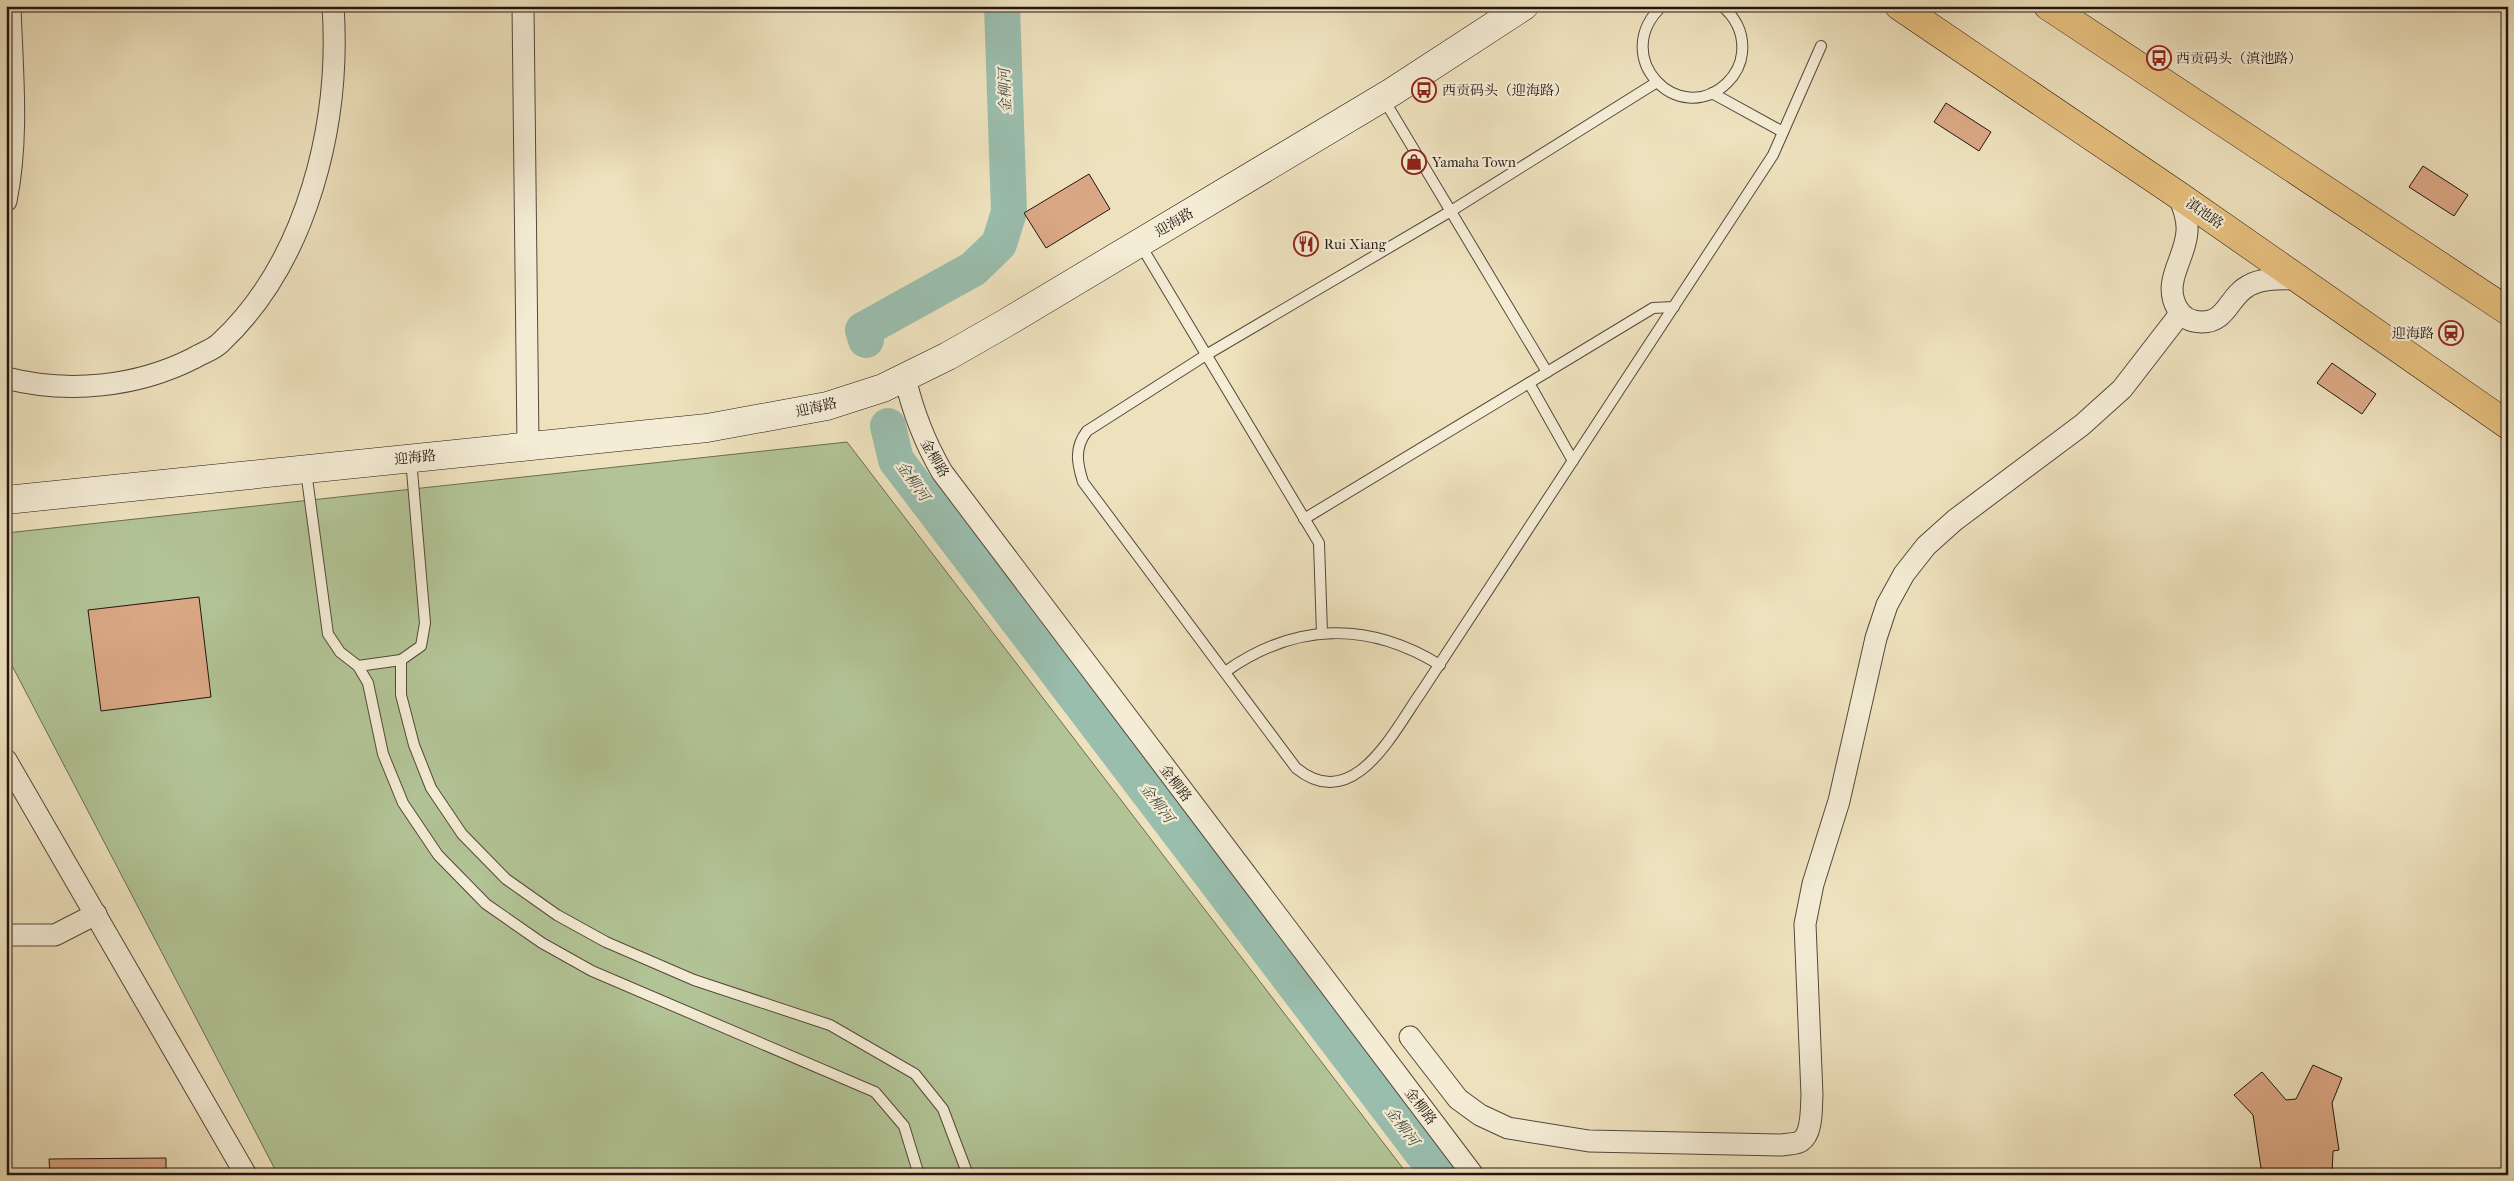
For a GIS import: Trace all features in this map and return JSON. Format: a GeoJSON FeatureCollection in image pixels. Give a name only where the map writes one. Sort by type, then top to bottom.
{"type":"FeatureCollection","features":[{"type":"Feature","properties":{"kind":"main road","name":"滇池路"},"geometry":{"type":"LineString","coordinates":[[1899,6],[2178,195],[2508,424]]}},
{"type":"Feature","properties":{"kind":"main road"},"geometry":{"type":"LineString","coordinates":[[2048,6],[2508,310]]}},
{"type":"Feature","properties":{"kind":"street"},"geometry":{"type":"LineString","coordinates":[[6,201],[10,183],[14,112],[10,6]]}},
{"type":"Feature","properties":{"kind":"street"},"geometry":{"type":"LineString","coordinates":[[6,378],[32,385],[76,386],[130,382],[180,365],[219,345],[251,310],[284,260],[316,179],[331,110],[336,39],[333,6]]}},
{"type":"Feature","properties":{"kind":"street"},"geometry":{"type":"LineString","coordinates":[[523,6],[528,445]]}},
{"type":"Feature","properties":{"kind":"street","name":"迎海路"},"geometry":{"type":"LineString","coordinates":[[6,500],[707,428],[827,406],[883,388],[996,328],[1139,243],[1383,97],[1524,6]]}},
{"type":"Feature","properties":{"kind":"street"},"geometry":{"type":"LineString","coordinates":[[2178,195],[2185,212],[2188,230],[2184,250],[2172,284],[2173,301],[2180,314],[2193,321],[2212,320],[2225,312],[2239,292],[2247,286],[2271,280],[2300,279]]}},
{"type":"Feature","properties":{"kind":"street"},"geometry":{"type":"LineString","coordinates":[[1410,1037],[1458,1099],[1480,1115],[1508,1128],[1589,1141],[1782,1146],[1801,1141],[1807,1133],[1810,1123],[1812,1095],[1805,924],[1813,884],[1839,801],[1876,638],[1887,605],[1904,574],[1926,546],[1954,520],[2082,425],[2122,389],[2180,314]]}},
{"type":"Feature","properties":{"kind":"street","name":"金柳路"},"geometry":{"type":"LineString","coordinates":[[905,378],[913,413],[924,440],[942,472],[1473,1175]]}},
{"type":"Feature","properties":{"kind":"street"},"geometry":{"type":"LineString","coordinates":[[6,760],[246,1175]]}},
{"type":"Feature","properties":{"kind":"street"},"geometry":{"type":"LineString","coordinates":[[6,935],[55,935],[96,914]]}},
{"type":"Feature","properties":{"kind":"lane"},"geometry":{"type":"LineString","coordinates":[[1662,6],[1647,25],[1642,48],[1648,71],[1657,82],[1665,89],[1682,96],[1700,96],[1712,93],[1731,78],[1742,57],[1741,33],[1736,22],[1722,6]]}},
{"type":"Feature","properties":{"kind":"lane"},"geometry":{"type":"LineString","coordinates":[[1657,82],[1451,211],[1206,355],[1087,431],[1079,445],[1078,465],[1083,482],[1296,768],[1309,778],[1328,783],[1348,780],[1364,769],[1382,748],[1440,665],[1773,155],[1821,46]]}},
{"type":"Feature","properties":{"kind":"lane"},"geometry":{"type":"LineString","coordinates":[[1712,93],[1783,132]]}},
{"type":"Feature","properties":{"kind":"lane"},"geometry":{"type":"LineString","coordinates":[[1383,97],[1547,372]]}},
{"type":"Feature","properties":{"kind":"lane"},"geometry":{"type":"LineString","coordinates":[[1139,243],[1319,543],[1322,633]]}},
{"type":"Feature","properties":{"kind":"lane"},"geometry":{"type":"LineString","coordinates":[[1304,519],[1652,308],[1674,307]]}},
{"type":"Feature","properties":{"kind":"lane"},"geometry":{"type":"LineString","coordinates":[[1529,383],[1573,462]]}},
{"type":"Feature","properties":{"kind":"lane"},"geometry":{"type":"LineString","coordinates":[[358,666],[401,660],[421,646],[425,623],[410,457]]}},
{"type":"Feature","properties":{"kind":"lane"},"geometry":{"type":"LineString","coordinates":[[306,468],[328,634],[340,652],[358,666],[368,683],[384,754],[403,803],[438,855],[486,904],[542,942],[592,971],[875,1092],[904,1126],[919,1175]]}},
{"type":"Feature","properties":{"kind":"lane"},"geometry":{"type":"LineString","coordinates":[[1225,672],[1242,660],[1274,644],[1322,633],[1342,633],[1383,639],[1416,651],[1440,665]]}},
{"type":"Feature","properties":{"kind":"lane"},"geometry":{"type":"LineString","coordinates":[[401,660],[401,695],[414,745],[431,788],[462,834],[506,879],[557,914],[606,942],[694,980],[830,1025],[915,1074],[943,1109],[968,1175]]}},
{"type":"Feature","properties":{"kind":"lane"},"geometry":{"type":"LineString","coordinates":[[958,1175],[965,1164]]}},
{"type":"Feature","properties":{"kind":"green space"},"geometry":{"type":"Polygon","coordinates":[[[847,442],[1408,1175],[278,1175],[6,654],[6,533],[847,442]]]}},
{"type":"Feature","properties":{"kind":"building"},"geometry":{"type":"Polygon","coordinates":[[[1946,103],[1991,132],[1979,151],[1934,122],[1946,103]]]}},
{"type":"Feature","properties":{"kind":"building"},"geometry":{"type":"Polygon","coordinates":[[[2423,166],[2468,195],[2454,216],[2409,187],[2423,166]]]}},
{"type":"Feature","properties":{"kind":"building"},"geometry":{"type":"Polygon","coordinates":[[[1089,174],[1110,209],[1046,248],[1024,213],[1089,174]]]}},
{"type":"Feature","properties":{"kind":"building"},"geometry":{"type":"Polygon","coordinates":[[[2332,363],[2376,394],[2362,414],[2317,383],[2332,363]]]}},
{"type":"Feature","properties":{"kind":"building"},"geometry":{"type":"Polygon","coordinates":[[[199,597],[211,697],[101,711],[88,610],[199,597]]]}},
{"type":"Feature","properties":{"kind":"building"},"geometry":{"type":"Polygon","coordinates":[[[2313,1065],[2342,1078],[2332,1103],[2339,1150],[2333,1151],[2332,1175],[2262,1175],[2253,1115],[2234,1095],[2262,1072],[2286,1100],[2296,1099],[2313,1065]]]}},
{"type":"Feature","properties":{"kind":"building"},"geometry":{"type":"Polygon","coordinates":[[[166,1158],[166,1175],[50,1175],[49,1159],[166,1158]]]}},
{"type":"Feature","properties":{"kind":"waterway","name":"金柳河"},"geometry":{"type":"LineString","coordinates":[[866,340],[863,330],[973,269],[999,244],[1009,212],[1002,6]]}},
{"type":"Feature","properties":{"kind":"waterway","name":"金柳河"},"geometry":{"type":"LineString","coordinates":[[888,426],[896,460],[1439,1175]]}},
{"type":"Feature","properties":{"kind":"place","name":"西贡码头（滇池路）"},"geometry":{"type":"Point","coordinates":[2159,58]}},
{"type":"Feature","properties":{"kind":"place","name":"西贡码头（迎海路）"},"geometry":{"type":"Point","coordinates":[1424,90]}},
{"type":"Feature","properties":{"kind":"place","name":"Yamaha Town"},"geometry":{"type":"Point","coordinates":[1414,162]}},
{"type":"Feature","properties":{"kind":"place","name":"Rui Xiang"},"geometry":{"type":"Point","coordinates":[1306,244]}},
{"type":"Feature","properties":{"kind":"place","name":"迎海路"},"geometry":{"type":"Point","coordinates":[2451,333]}}]}
